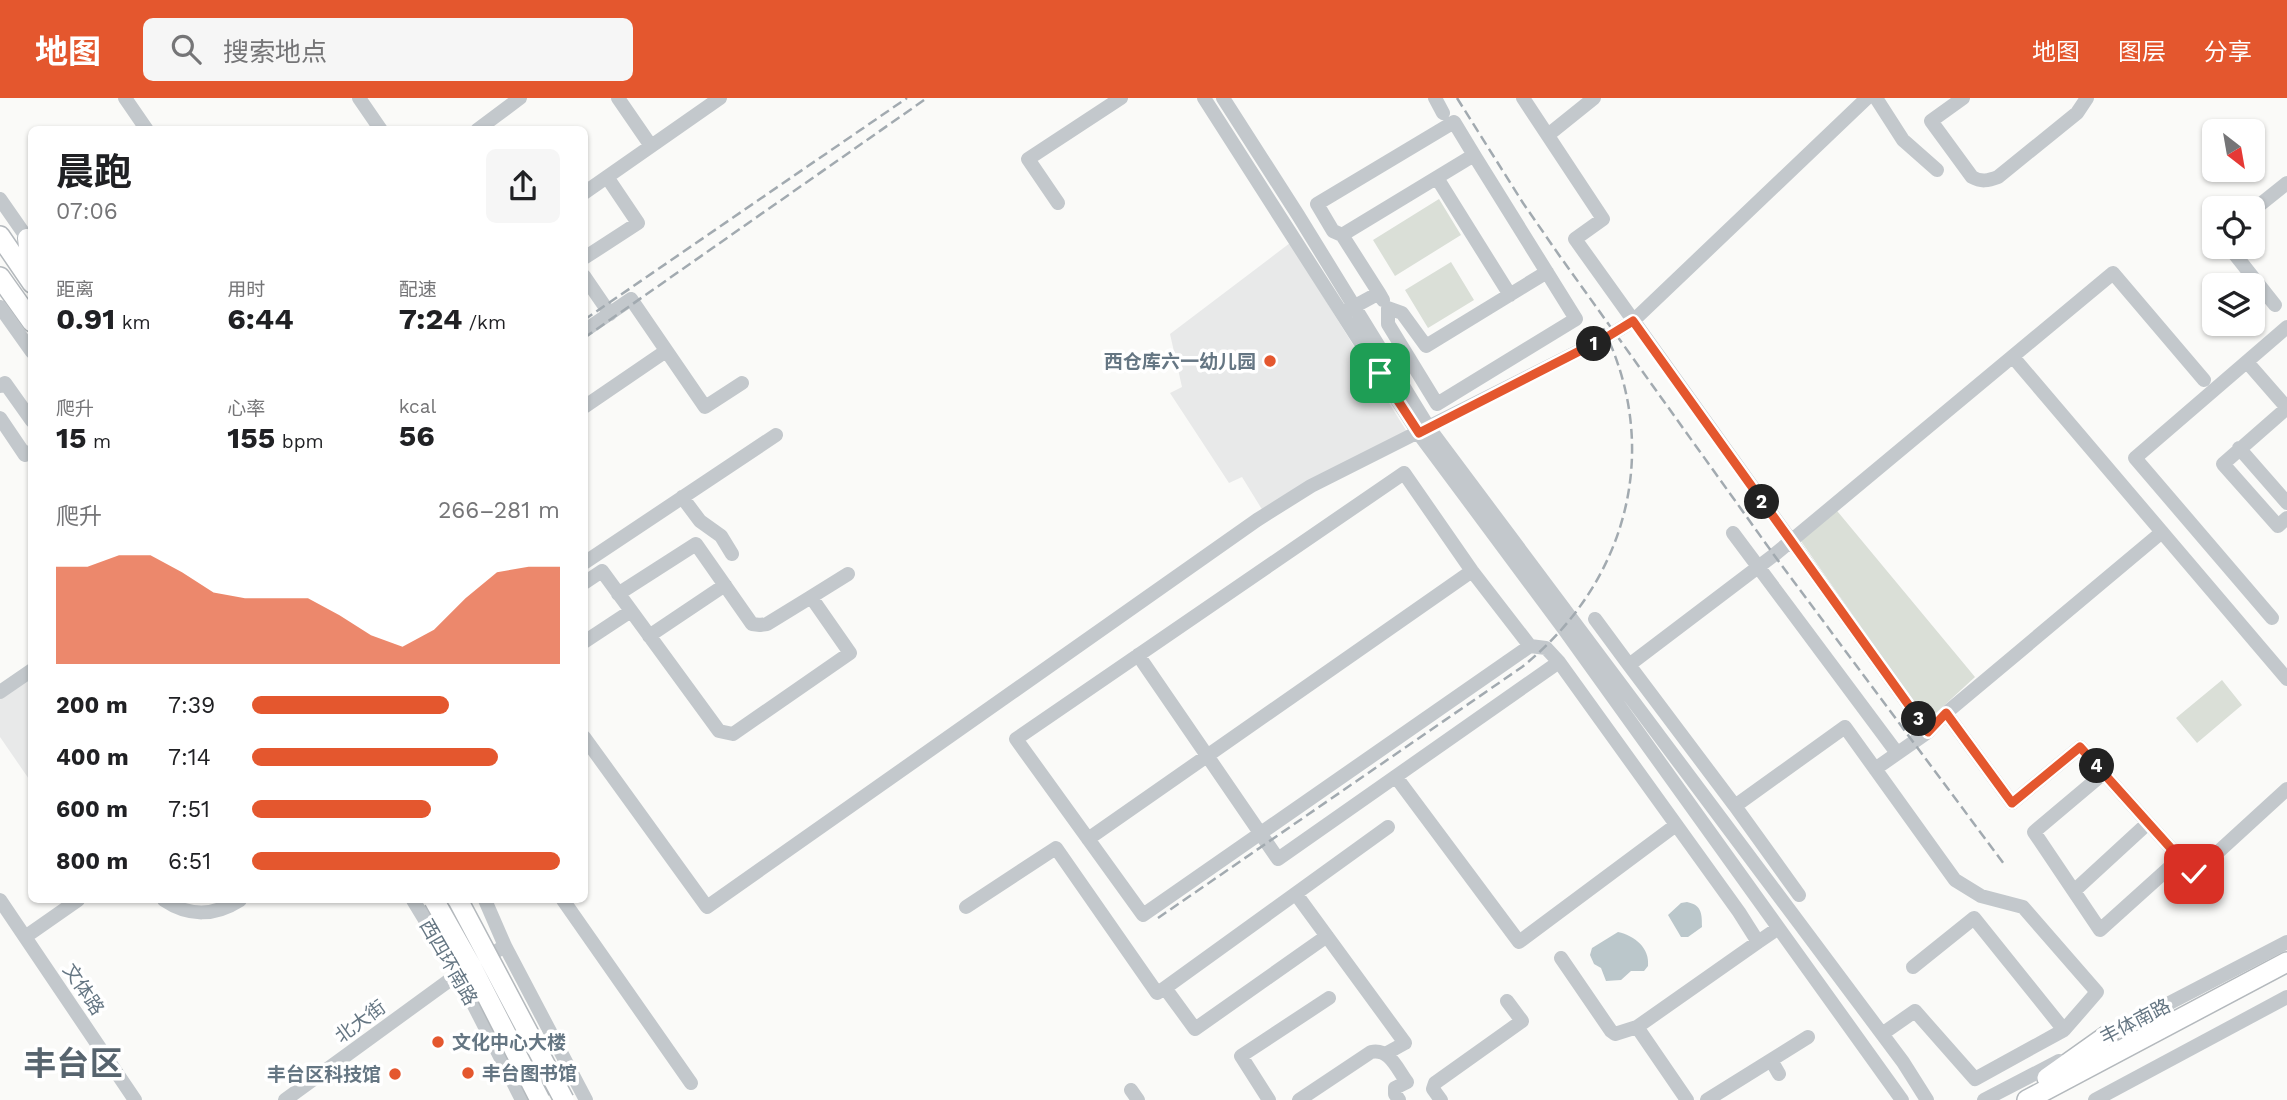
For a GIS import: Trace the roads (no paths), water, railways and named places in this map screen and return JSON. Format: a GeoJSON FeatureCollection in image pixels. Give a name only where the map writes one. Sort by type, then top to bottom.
{"type":"FeatureCollection","features":[{"type":"Feature","properties":{"kind":"highway"},"geometry":{"type":"LineString","coordinates":[[0,236],[28,277]]}},
{"type":"Feature","properties":{"kind":"highway"},"geometry":{"type":"LineString","coordinates":[[0,277],[28,317]]}},
{"type":"Feature","properties":{"kind":"highway","name":"西四环南路"},"geometry":{"type":"LineString","coordinates":[[436,903],[472,967],[539,1100]]}},
{"type":"Feature","properties":{"kind":"highway","name":"西四环南路"},"geometry":{"type":"LineString","coordinates":[[460,903],[564,1100]]}},
{"type":"Feature","properties":{"kind":"highway","name":"丰体南路"},"geometry":{"type":"LineString","coordinates":[[2056,1100],[2096,1071],[2287,962]]}},
{"type":"Feature","properties":{"kind":"highway","name":"丰体南路"},"geometry":{"type":"LineString","coordinates":[[2027,1100],[2096,1071],[2287,977]]}},
{"type":"Feature","properties":{"kind":"highway"},"geometry":{"type":"LineString","coordinates":[[2015,1100],[2109,1034]]}},
{"type":"Feature","properties":{"kind":"main road"},"geometry":{"type":"LineString","coordinates":[[0,288],[13,296],[28,317]]}},
{"type":"Feature","properties":{"kind":"main road","name":"西四环南路"},"geometry":{"type":"LineString","coordinates":[[435,903],[464,970],[539,1100]]}},
{"type":"Feature","properties":{"kind":"main road","name":"西四环南路"},"geometry":{"type":"LineString","coordinates":[[460,903],[497,951],[564,1100]]}},
{"type":"Feature","properties":{"kind":"street"},"geometry":{"type":"LineString","coordinates":[[125,98],[144,126]]}},
{"type":"Feature","properties":{"kind":"street"},"geometry":{"type":"LineString","coordinates":[[359,98],[378,126]]}},
{"type":"Feature","properties":{"kind":"street"},"geometry":{"type":"LineString","coordinates":[[482,126],[520,98]]}},
{"type":"Feature","properties":{"kind":"street"},"geometry":{"type":"LineString","coordinates":[[618,98],[651,146]]}},
{"type":"Feature","properties":{"kind":"street"},"geometry":{"type":"LineString","coordinates":[[588,190],[720,98]]}},
{"type":"Feature","properties":{"kind":"street"},"geometry":{"type":"LineString","coordinates":[[1058,204],[1028,159],[1121,98]]}},
{"type":"Feature","properties":{"kind":"street"},"geometry":{"type":"LineString","coordinates":[[1204,98],[1348,310]]}},
{"type":"Feature","properties":{"kind":"street"},"geometry":{"type":"LineString","coordinates":[[1223,98],[1348,310],[1424,431],[1777,929],[1902,1100]]}},
{"type":"Feature","properties":{"kind":"street"},"geometry":{"type":"LineString","coordinates":[[1435,98],[1443,113]]}},
{"type":"Feature","properties":{"kind":"street"},"geometry":{"type":"LineString","coordinates":[[1523,98],[1603,219],[1575,239],[1928,732]]}},
{"type":"Feature","properties":{"kind":"street"},"geometry":{"type":"LineString","coordinates":[[1548,135],[1594,98]]}},
{"type":"Feature","properties":{"kind":"street"},"geometry":{"type":"LineString","coordinates":[[588,743],[707,907],[1257,520],[1311,486],[1424,431],[1633,321],[1867,98]]}},
{"type":"Feature","properties":{"kind":"street"},"geometry":{"type":"LineString","coordinates":[[1876,98],[1903,140],[1937,170]]}},
{"type":"Feature","properties":{"kind":"street"},"geometry":{"type":"LineString","coordinates":[[1963,98],[1931,121],[1972,177],[1988,181],[1998,177],[2077,113],[2087,98]]}},
{"type":"Feature","properties":{"kind":"street"},"geometry":{"type":"LineString","coordinates":[[1388,308],[1388,324],[1437,404],[1576,319],[1454,122],[1317,204],[1333,231],[1342,235],[1408,339]]}},
{"type":"Feature","properties":{"kind":"street"},"geometry":{"type":"LineString","coordinates":[[1342,235],[1474,155]]}},
{"type":"Feature","properties":{"kind":"street"},"geometry":{"type":"LineString","coordinates":[[588,255],[638,223],[607,177]]}},
{"type":"Feature","properties":{"kind":"street"},"geometry":{"type":"LineString","coordinates":[[1437,178],[1510,295]]}},
{"type":"Feature","properties":{"kind":"street"},"geometry":{"type":"LineString","coordinates":[[2265,201],[2287,183]]}},
{"type":"Feature","properties":{"kind":"street"},"geometry":{"type":"LineString","coordinates":[[0,199],[28,241]]}},
{"type":"Feature","properties":{"kind":"street"},"geometry":{"type":"LineString","coordinates":[[2239,259],[2275,305]]}},
{"type":"Feature","properties":{"kind":"street"},"geometry":{"type":"LineString","coordinates":[[1388,308],[1402,313],[1426,346],[1547,272]]}},
{"type":"Feature","properties":{"kind":"street"},"geometry":{"type":"LineString","coordinates":[[1629,665],[1758,567],[2113,273],[2204,380]]}},
{"type":"Feature","properties":{"kind":"street"},"geometry":{"type":"LineString","coordinates":[[588,282],[610,314]]}},
{"type":"Feature","properties":{"kind":"street"},"geometry":{"type":"LineString","coordinates":[[1348,310],[1378,293]]}},
{"type":"Feature","properties":{"kind":"street"},"geometry":{"type":"LineString","coordinates":[[588,328],[631,299],[705,407],[742,383]]}},
{"type":"Feature","properties":{"kind":"street"},"geometry":{"type":"LineString","coordinates":[[0,307],[28,346]]}},
{"type":"Feature","properties":{"kind":"street"},"geometry":{"type":"LineString","coordinates":[[2272,618],[2135,458],[2287,327]]}},
{"type":"Feature","properties":{"kind":"street"},"geometry":{"type":"LineString","coordinates":[[588,404],[666,351]]}},
{"type":"Feature","properties":{"kind":"street"},"geometry":{"type":"LineString","coordinates":[[2012,358],[2287,679]]}},
{"type":"Feature","properties":{"kind":"street"},"geometry":{"type":"LineString","coordinates":[[2247,362],[2282,394],[2287,408],[2223,464],[2278,526],[2287,518]]}},
{"type":"Feature","properties":{"kind":"street"},"geometry":{"type":"LineString","coordinates":[[0,386],[5,383],[28,415]]}},
{"type":"Feature","properties":{"kind":"street"},"geometry":{"type":"LineString","coordinates":[[0,418],[25,455],[28,453]]}},
{"type":"Feature","properties":{"kind":"street"},"geometry":{"type":"LineString","coordinates":[[1424,431],[1882,1034],[1927,1100]]}},
{"type":"Feature","properties":{"kind":"street"},"geometry":{"type":"LineString","coordinates":[[588,560],[776,436]]}},
{"type":"Feature","properties":{"kind":"street"},"geometry":{"type":"LineString","coordinates":[[2239,448],[2287,503]]}},
{"type":"Feature","properties":{"kind":"street"},"geometry":{"type":"LineString","coordinates":[[1531,646],[1472,571],[1404,473],[1016,739],[1143,915],[1531,646],[1546,648],[1559,662],[1758,942]]}},
{"type":"Feature","properties":{"kind":"street"},"geometry":{"type":"LineString","coordinates":[[682,496],[700,521],[721,536],[732,554]]}},
{"type":"Feature","properties":{"kind":"street"},"geometry":{"type":"LineString","coordinates":[[1875,769],[1928,732],[1946,713],[2162,532]]}},
{"type":"Feature","properties":{"kind":"street"},"geometry":{"type":"LineString","coordinates":[[1733,533],[1897,753]]}},
{"type":"Feature","properties":{"kind":"street"},"geometry":{"type":"LineString","coordinates":[[618,594],[696,544],[752,624],[760,625],[848,574]]}},
{"type":"Feature","properties":{"kind":"street"},"geometry":{"type":"LineString","coordinates":[[1088,839],[1472,571]]}},
{"type":"Feature","properties":{"kind":"street"},"geometry":{"type":"LineString","coordinates":[[588,581],[602,572],[719,731],[733,734],[850,653],[835,627],[811,597]]}},
{"type":"Feature","properties":{"kind":"street"},"geometry":{"type":"LineString","coordinates":[[649,636],[725,585]]}},
{"type":"Feature","properties":{"kind":"street"},"geometry":{"type":"LineString","coordinates":[[588,639],[631,611]]}},
{"type":"Feature","properties":{"kind":"street"},"geometry":{"type":"LineString","coordinates":[[1595,619],[1799,895]]}},
{"type":"Feature","properties":{"kind":"street"},"geometry":{"type":"LineString","coordinates":[[1138,655],[1278,859],[1559,662]]}},
{"type":"Feature","properties":{"kind":"street"},"geometry":{"type":"LineString","coordinates":[[0,692],[28,673]]}},
{"type":"Feature","properties":{"kind":"street"},"geometry":{"type":"LineString","coordinates":[[1946,713],[2012,803],[2080,747],[2194,874],[2287,789]]}},
{"type":"Feature","properties":{"kind":"street"},"geometry":{"type":"LineString","coordinates":[[1735,806],[1845,727],[1955,880],[1980,896],[2022,907],[2097,992],[2064,1030],[1975,1079],[1915,1011],[1882,1034]]}},
{"type":"Feature","properties":{"kind":"street"},"geometry":{"type":"LineString","coordinates":[[2104,773],[2034,832],[2100,930],[2180,858]]}},
{"type":"Feature","properties":{"kind":"street"},"geometry":{"type":"LineString","coordinates":[[1396,777],[1519,942],[1676,825]]}},
{"type":"Feature","properties":{"kind":"street"},"geometry":{"type":"LineString","coordinates":[[2074,891],[2148,823]]}},
{"type":"Feature","properties":{"kind":"street"},"geometry":{"type":"LineString","coordinates":[[965,907],[1056,848],[1157,993],[1388,827]]}},
{"type":"Feature","properties":{"kind":"street"},"geometry":{"type":"LineString","coordinates":[[1296,894],[1405,1043],[1387,1053],[1371,1052],[1298,1100]]}},
{"type":"Feature","properties":{"kind":"street","name":"文体路"},"geometry":{"type":"LineString","coordinates":[[0,900],[135,1100]]}},
{"type":"Feature","properties":{"kind":"street"},"geometry":{"type":"LineString","coordinates":[[25,937],[74,903]]}},
{"type":"Feature","properties":{"kind":"street"},"geometry":{"type":"LineString","coordinates":[[169,903],[178,908],[201,913],[220,911],[235,903]]}},
{"type":"Feature","properties":{"kind":"street","name":"西四环南路"},"geometry":{"type":"LineString","coordinates":[[415,903],[464,970],[522,1100]]}},
{"type":"Feature","properties":{"kind":"street","name":"西四环南路"},"geometry":{"type":"LineString","coordinates":[[486,903],[497,951],[586,1100]]}},
{"type":"Feature","properties":{"kind":"street"},"geometry":{"type":"LineString","coordinates":[[565,903],[691,1083]]}},
{"type":"Feature","properties":{"kind":"street"},"geometry":{"type":"LineString","coordinates":[[1913,967],[1974,918],[2064,1030]]}},
{"type":"Feature","properties":{"kind":"street"},"geometry":{"type":"LineString","coordinates":[[1561,958],[1615,1034],[1637,1027],[1777,929]]}},
{"type":"Feature","properties":{"kind":"street"},"geometry":{"type":"LineString","coordinates":[[1165,988],[1195,1029],[1327,936]]}},
{"type":"Feature","properties":{"kind":"street","name":"丰体南路"},"geometry":{"type":"LineString","coordinates":[[1984,1100],[2287,942]]}},
{"type":"Feature","properties":{"kind":"street","name":"北大街"},"geometry":{"type":"LineString","coordinates":[[285,1100],[464,970],[497,951]]}},
{"type":"Feature","properties":{"kind":"street"},"geometry":{"type":"LineString","coordinates":[[2095,1100],[2287,997]]}},
{"type":"Feature","properties":{"kind":"street"},"geometry":{"type":"LineString","coordinates":[[1269,1100],[1241,1056],[1329,999]]}},
{"type":"Feature","properties":{"kind":"street"},"geometry":{"type":"LineString","coordinates":[[1441,1100],[1433,1088],[1435,1083],[1522,1021],[1507,1001]]}},
{"type":"Feature","properties":{"kind":"street"},"geometry":{"type":"LineString","coordinates":[[1637,1027],[1687,1100]]}},
{"type":"Feature","properties":{"kind":"street"},"geometry":{"type":"LineString","coordinates":[[1707,1100],[1808,1037]]}},
{"type":"Feature","properties":{"kind":"street"},"geometry":{"type":"LineString","coordinates":[[1387,1053],[1407,1082],[1395,1088],[1399,1100]]}},
{"type":"Feature","properties":{"kind":"street"},"geometry":{"type":"LineString","coordinates":[[1771,1060],[1779,1074]]}},
{"type":"Feature","properties":{"kind":"railway"},"geometry":{"type":"LineString","coordinates":[[588,317],[907,98]]}},
{"type":"Feature","properties":{"kind":"railway"},"geometry":{"type":"LineString","coordinates":[[588,335],[927,98]]}},
{"type":"Feature","properties":{"kind":"railway"},"geometry":{"type":"LineString","coordinates":[[1457,98],[1559,255],[1774,555],[2004,864]]}},
{"type":"Feature","properties":{"kind":"railway"},"geometry":{"type":"LineString","coordinates":[[1158,918],[1522,667],[1558,633],[1588,595],[1610,554],[1625,510],[1632,464],[1630,418],[1620,371],[1601,324]]}},
{"type":"Feature","properties":{"kind":"place","name":"西仓库六一幼儿园"},"geometry":{"type":"Point","coordinates":[1270,361]}},
{"type":"Feature","properties":{"kind":"place","name":"文化中心大楼"},"geometry":{"type":"Point","coordinates":[438,1042]}},
{"type":"Feature","properties":{"kind":"place","name":"丰台图书馆"},"geometry":{"type":"Point","coordinates":[468,1073]}},
{"type":"Feature","properties":{"kind":"place","name":"丰台区科技馆"},"geometry":{"type":"Point","coordinates":[395,1074]}},
{"type":"Feature","properties":{"kind":"district","name":"丰台区"},"geometry":{"type":"Point","coordinates":[73,1063]}}]}
